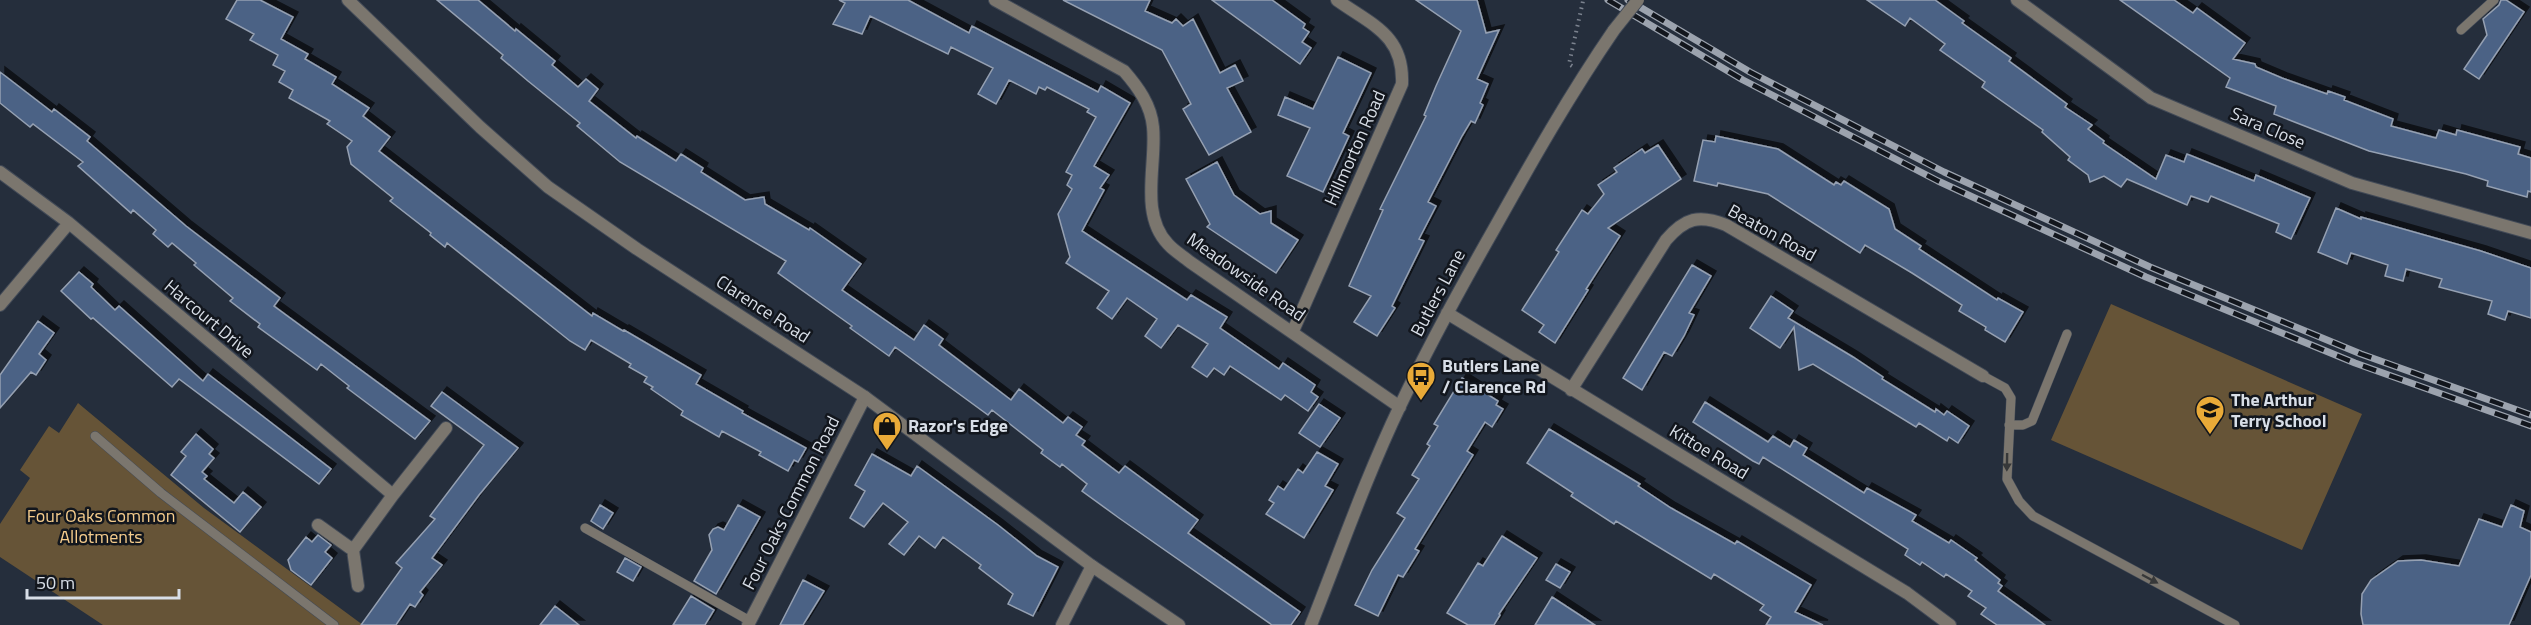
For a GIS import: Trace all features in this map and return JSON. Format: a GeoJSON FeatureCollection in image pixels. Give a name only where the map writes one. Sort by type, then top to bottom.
{"type":"FeatureCollection","features":[{"type":"Feature","properties":{"kind":"street","name":"Clarence Road"},"geometry":{"type":"LineString","coordinates":[[348,0],[472,120],[548,187],[637,249],[865,397],[1092,566],[1179,625]]}},
{"type":"Feature","properties":{"kind":"street","name":"Meadowside Road"},"geometry":{"type":"LineString","coordinates":[[995,0],[1124,70],[1138,86],[1148,106],[1153,127],[1150,194],[1155,218],[1167,243],[1190,262],[1400,407]]}},
{"type":"Feature","properties":{"kind":"street","name":"Hillmorton Road"},"geometry":{"type":"LineString","coordinates":[[1293,331],[1402,84],[1403,66],[1394,44],[1381,30],[1337,0]]}},
{"type":"Feature","properties":{"kind":"street","name":"Butlers Lane"},"geometry":{"type":"LineString","coordinates":[[1311,625],[1365,486],[1400,407],[1447,313],[1583,75],[1638,0]]}},
{"type":"Feature","properties":{"kind":"street","name":"Sara Close"},"geometry":{"type":"LineString","coordinates":[[2017,0],[2151,98],[2352,183],[2531,233]]}},
{"type":"Feature","properties":{"kind":"street","name":"Harcourt Drive"},"geometry":{"type":"LineString","coordinates":[[0,172],[69,223],[393,495]]}},
{"type":"Feature","properties":{"kind":"street","name":"Beaton Road"},"geometry":{"type":"LineString","coordinates":[[1571,390],[1666,240],[1684,224],[1696,219],[1711,219],[1726,225],[1983,376]]}},
{"type":"Feature","properties":{"kind":"street"},"geometry":{"type":"LineString","coordinates":[[0,304],[69,223]]}},
{"type":"Feature","properties":{"kind":"street","name":"Kittoe Road"},"geometry":{"type":"LineString","coordinates":[[1447,313],[1907,593],[1950,625]]}},
{"type":"Feature","properties":{"kind":"street","name":"Four Oaks Common Road"},"geometry":{"type":"LineString","coordinates":[[749,623],[865,397]]}},
{"type":"Feature","properties":{"kind":"street"},"geometry":{"type":"LineString","coordinates":[[358,586],[353,549],[446,428]]}},
{"type":"Feature","properties":{"kind":"street"},"geometry":{"type":"LineString","coordinates":[[318,525],[353,549]]}},
{"type":"Feature","properties":{"kind":"street"},"geometry":{"type":"LineString","coordinates":[[1062,625],[1092,566]]}},
{"type":"Feature","properties":{"kind":"lane"},"geometry":{"type":"LineString","coordinates":[[2462,30],[2494,0]]}},
{"type":"Feature","properties":{"kind":"lane"},"geometry":{"type":"LineString","coordinates":[[2009,425],[2024,425],[2032,421],[2067,334]]}},
{"type":"Feature","properties":{"kind":"lane"},"geometry":{"type":"LineString","coordinates":[[1983,376],[2005,388],[2011,398],[2007,479],[2019,501],[2033,516],[2235,625]]}},
{"type":"Feature","properties":{"kind":"lane"},"geometry":{"type":"LineString","coordinates":[[95,436],[160,493],[334,625]]}},
{"type":"Feature","properties":{"kind":"lane"},"geometry":{"type":"LineString","coordinates":[[585,528],[749,623]]}},
{"type":"Feature","properties":{"kind":"path"},"geometry":{"type":"LineString","coordinates":[[1569,64],[1583,1]]}},
{"type":"Feature","properties":{"kind":"green space"},"geometry":{"type":"Polygon","coordinates":[[[2111,304],[2362,414],[2302,550],[2051,440],[2111,304]]]}},
{"type":"Feature","properties":{"kind":"green space","name":"Four Oaks Common Allotments"},"geometry":{"type":"Polygon","coordinates":[[[78,403],[204,508],[363,625],[103,625],[0,557],[0,524],[30,478],[20,470],[49,426],[59,433],[78,403]]]}},
{"type":"Feature","properties":{"kind":"building"},"geometry":{"type":"Polygon","coordinates":[[[237,0],[260,0],[293,17],[281,39],[308,54],[305,59],[336,77],[332,84],[369,108],[363,116],[390,137],[379,151],[592,316],[593,313],[701,375],[696,384],[743,411],[742,413],[806,448],[798,462],[794,460],[788,471],[759,455],[761,452],[722,431],[719,437],[681,415],[683,411],[651,389],[653,387],[644,382],[647,377],[629,367],[631,364],[591,340],[585,350],[570,341],[447,243],[445,247],[430,235],[431,233],[390,201],[393,198],[351,164],[347,147],[352,141],[327,124],[330,121],[289,98],[293,90],[279,82],[285,71],[273,65],[278,55],[250,40],[254,34],[226,19],[237,0]]]}},
{"type":"Feature","properties":{"kind":"building"},"geometry":{"type":"Polygon","coordinates":[[[437,0],[478,0],[555,61],[552,65],[578,87],[586,79],[598,89],[589,101],[636,138],[637,136],[676,161],[681,154],[703,168],[701,172],[745,200],[764,197],[765,204],[809,230],[810,228],[861,264],[842,290],[914,340],[924,325],[943,339],[939,345],[1011,400],[1019,389],[1063,423],[1068,417],[1082,427],[1076,435],[1085,441],[1082,445],[1119,473],[1125,466],[1198,520],[1188,533],[1300,612],[1291,625],[1272,625],[1119,518],[1082,491],[1087,484],[1062,464],[1060,467],[1041,453],[1043,450],[992,410],[988,415],[895,347],[889,356],[850,328],[852,326],[778,273],[786,261],[620,162],[577,126],[580,123],[501,58],[503,55],[437,0]]]}},
{"type":"Feature","properties":{"kind":"building"},"geometry":{"type":"Polygon","coordinates":[[[839,0],[908,0],[969,33],[972,26],[1098,92],[1101,86],[1130,103],[1094,166],[1109,175],[1100,188],[1104,190],[1082,231],[1187,300],[1191,295],[1227,317],[1220,328],[1279,369],[1283,363],[1315,385],[1311,392],[1318,397],[1308,411],[1285,395],[1281,400],[1230,366],[1224,375],[1214,368],[1207,377],[1192,367],[1208,344],[1178,325],[1161,348],[1145,336],[1157,319],[1127,298],[1112,319],[1097,308],[1109,291],[1066,263],[1070,257],[1058,214],[1072,189],[1067,185],[1072,175],[1066,172],[1096,117],[1087,112],[1089,109],[1047,87],[1045,90],[1039,87],[1036,94],[1009,80],[996,104],[978,94],[993,68],[951,47],[948,54],[870,16],[862,34],[833,24],[845,3],[839,0]]]}},
{"type":"Feature","properties":{"kind":"building"},"geometry":{"type":"Polygon","coordinates":[[[1063,0],[1150,0],[1145,11],[1172,23],[1176,19],[1183,26],[1193,19],[1220,73],[1235,65],[1243,81],[1227,88],[1251,132],[1209,155],[1183,109],[1191,104],[1162,50],[1063,0]]]}},
{"type":"Feature","properties":{"kind":"building"},"geometry":{"type":"Polygon","coordinates":[[[1212,0],[1272,0],[1305,24],[1303,28],[1309,32],[1302,42],[1311,48],[1300,64],[1212,0]]]}},
{"type":"Feature","properties":{"kind":"building"},"geometry":{"type":"Polygon","coordinates":[[[1416,0],[1477,0],[1486,33],[1499,30],[1477,79],[1488,84],[1480,103],[1483,105],[1475,123],[1471,121],[1462,136],[1428,202],[1436,206],[1419,239],[1424,241],[1392,306],[1395,308],[1377,336],[1354,322],[1371,296],[1349,286],[1383,210],[1380,209],[1426,116],[1424,115],[1461,31],[1416,0]]]}},
{"type":"Feature","properties":{"kind":"building"},"geometry":{"type":"Polygon","coordinates":[[[1867,0],[1935,0],[1964,21],[1962,23],[2011,58],[2009,61],[2067,104],[2065,107],[2092,125],[2088,129],[2104,141],[2103,143],[2156,179],[2166,155],[2184,162],[2187,154],[2254,181],[2256,175],[2310,198],[2291,239],[2276,232],[2279,224],[2211,196],[2208,202],[2191,196],[2187,205],[2127,179],[2121,187],[2104,176],[2090,182],[2088,175],[2068,160],[2070,157],[2042,132],[2043,130],[1982,87],[1985,82],[1940,50],[1945,44],[1910,18],[1905,26],[1867,0]]]}},
{"type":"Feature","properties":{"kind":"building"},"geometry":{"type":"Polygon","coordinates":[[[2120,0],[2174,0],[2193,13],[2197,8],[2245,43],[2233,59],[2255,64],[2256,67],[2282,78],[2327,94],[2328,91],[2345,97],[2344,100],[2393,119],[2391,126],[2436,138],[2439,130],[2456,135],[2457,130],[2520,147],[2518,154],[2531,158],[2531,192],[2528,191],[2527,197],[2487,186],[2488,181],[2466,174],[2369,151],[2274,114],[2276,106],[2226,87],[2230,78],[2120,0]]]}},
{"type":"Feature","properties":{"kind":"building"},"geometry":{"type":"Polygon","coordinates":[[[2501,0],[2506,0],[2524,12],[2479,79],[2464,69],[2487,35],[2483,19],[2499,5],[2501,0]]]}},
{"type":"Feature","properties":{"kind":"building"},"geometry":{"type":"Polygon","coordinates":[[[1338,57],[1371,73],[1343,133],[1349,136],[1323,192],[1287,176],[1310,128],[1278,115],[1285,97],[1313,109],[1338,57]]]}},
{"type":"Feature","properties":{"kind":"building"},"geometry":{"type":"Polygon","coordinates":[[[0,72],[52,112],[54,109],[90,137],[87,141],[186,226],[280,298],[274,306],[430,421],[415,439],[347,388],[349,386],[321,364],[317,370],[258,327],[260,324],[230,301],[233,298],[194,265],[196,263],[172,243],[168,247],[153,234],[156,230],[133,210],[131,213],[78,166],[83,162],[33,124],[30,127],[0,103],[0,72]]]}},
{"type":"Feature","properties":{"kind":"building"},"geometry":{"type":"Polygon","coordinates":[[[1716,136],[1778,149],[1834,185],[1836,182],[1841,185],[1844,181],[1889,209],[1895,229],[1921,246],[1919,249],[1997,300],[1998,298],[2023,312],[2005,342],[1985,330],[1986,327],[1959,311],[1962,305],[1912,273],[1865,245],[1860,253],[1768,194],[1718,183],[1717,186],[1694,181],[1703,140],[1715,142],[1716,136]]]}},
{"type":"Feature","properties":{"kind":"building"},"geometry":{"type":"Polygon","coordinates":[[[1658,145],[1681,179],[1608,228],[1620,236],[1555,343],[1539,332],[1544,325],[1522,310],[1559,252],[1556,250],[1582,210],[1588,214],[1604,194],[1598,185],[1617,172],[1614,168],[1642,149],[1645,153],[1658,145]]]}},
{"type":"Feature","properties":{"kind":"building"},"geometry":{"type":"Polygon","coordinates":[[[1217,162],[1234,195],[1260,214],[1271,211],[1271,223],[1298,240],[1276,273],[1207,227],[1210,224],[1186,179],[1217,162]]]}},
{"type":"Feature","properties":{"kind":"building"},"geometry":{"type":"Polygon","coordinates":[[[2336,208],[2361,219],[2361,217],[2481,251],[2531,268],[2531,318],[2508,311],[2505,320],[2488,314],[2492,301],[2439,287],[2442,279],[2406,269],[2403,281],[2385,276],[2388,265],[2351,253],[2347,264],[2318,252],[2336,208]]]}},
{"type":"Feature","properties":{"kind":"building"},"geometry":{"type":"Polygon","coordinates":[[[1692,265],[1711,276],[1689,313],[1694,315],[1672,356],[1664,352],[1642,390],[1623,378],[1692,265]]]}},
{"type":"Feature","properties":{"kind":"building"},"geometry":{"type":"Polygon","coordinates":[[[79,272],[93,284],[91,287],[115,310],[119,306],[203,381],[208,374],[331,469],[319,484],[179,379],[172,387],[93,318],[91,319],[61,291],[79,272]]]}},
{"type":"Feature","properties":{"kind":"building"},"geometry":{"type":"Polygon","coordinates":[[[1771,296],[1793,311],[1788,318],[1853,357],[1883,377],[1882,379],[1935,412],[1936,409],[1944,415],[1947,411],[1969,426],[1958,443],[1949,437],[1947,441],[1919,423],[1916,427],[1813,364],[1799,370],[1794,327],[1780,348],[1750,328],[1771,296]]]}},
{"type":"Feature","properties":{"kind":"building"},"geometry":{"type":"Polygon","coordinates":[[[38,321],[54,333],[39,354],[46,360],[36,375],[31,372],[0,408],[0,375],[38,321]]]}},
{"type":"Feature","properties":{"kind":"building"},"geometry":{"type":"Polygon","coordinates":[[[1462,378],[1498,401],[1496,405],[1503,409],[1492,427],[1485,422],[1467,451],[1473,455],[1415,549],[1419,551],[1403,577],[1398,575],[1378,616],[1355,605],[1372,570],[1405,518],[1397,513],[1419,479],[1412,475],[1430,446],[1427,444],[1438,426],[1434,424],[1462,378]]]}},
{"type":"Feature","properties":{"kind":"building"},"geometry":{"type":"Polygon","coordinates":[[[442,392],[518,448],[432,558],[442,565],[420,592],[423,595],[415,607],[410,604],[396,625],[361,625],[402,568],[396,563],[435,519],[430,516],[484,445],[431,406],[442,392]]]}},
{"type":"Feature","properties":{"kind":"building"},"geometry":{"type":"Polygon","coordinates":[[[1705,402],[1768,442],[1773,436],[1790,447],[1794,440],[1807,448],[1803,455],[1864,493],[1867,488],[1916,515],[1912,521],[1949,543],[1951,540],[1977,558],[1975,560],[2000,580],[1998,583],[2002,586],[1998,591],[2045,625],[1997,625],[1981,614],[1986,608],[1968,596],[1972,591],[1946,574],[1944,577],[1922,562],[1920,565],[1905,555],[1908,549],[1763,457],[1759,464],[1753,461],[1693,422],[1705,402]]]}},
{"type":"Feature","properties":{"kind":"building"},"geometry":{"type":"Polygon","coordinates":[[[1319,404],[1340,418],[1320,447],[1299,433],[1319,404]]]}},
{"type":"Feature","properties":{"kind":"building"},"geometry":{"type":"Polygon","coordinates":[[[1549,429],[1640,484],[1638,486],[1671,508],[1735,544],[1737,541],[1811,585],[1795,612],[1823,625],[1766,625],[1771,617],[1760,610],[1764,605],[1714,574],[1711,579],[1616,521],[1614,524],[1571,496],[1573,493],[1527,463],[1549,429]]]}},
{"type":"Feature","properties":{"kind":"building"},"geometry":{"type":"Polygon","coordinates":[[[196,434],[213,449],[209,454],[214,458],[202,472],[207,476],[204,479],[234,503],[243,492],[261,507],[240,532],[171,475],[186,456],[181,452],[196,434]]]}},
{"type":"Feature","properties":{"kind":"building"},"geometry":{"type":"Polygon","coordinates":[[[1317,452],[1338,464],[1325,486],[1333,490],[1304,538],[1266,514],[1274,503],[1269,500],[1278,486],[1284,490],[1298,469],[1303,473],[1317,452]]]}},
{"type":"Feature","properties":{"kind":"building"},"geometry":{"type":"Polygon","coordinates":[[[872,454],[911,476],[917,466],[1037,556],[1058,567],[1033,616],[1008,604],[1013,594],[979,568],[981,565],[943,537],[935,548],[919,536],[904,555],[889,544],[908,522],[883,503],[864,527],[850,518],[865,491],[855,485],[872,454]]]}},
{"type":"Feature","properties":{"kind":"building"},"geometry":{"type":"Polygon","coordinates":[[[600,505],[613,513],[603,529],[591,521],[600,505]]]}},
{"type":"Feature","properties":{"kind":"building"},"geometry":{"type":"Polygon","coordinates":[[[738,505],[760,517],[716,594],[694,581],[712,550],[709,535],[713,529],[718,527],[724,530],[738,505]]]}},
{"type":"Feature","properties":{"kind":"building"},"geometry":{"type":"Polygon","coordinates":[[[2511,505],[2524,511],[2520,527],[2531,532],[2531,575],[2509,625],[2363,625],[2362,594],[2371,580],[2398,561],[2421,560],[2459,566],[2479,519],[2502,527],[2511,505]]]}},
{"type":"Feature","properties":{"kind":"building"},"geometry":{"type":"Polygon","coordinates":[[[318,535],[331,545],[325,552],[332,558],[311,585],[291,570],[288,560],[306,537],[312,542],[318,535]]]}},
{"type":"Feature","properties":{"kind":"building"},"geometry":{"type":"Polygon","coordinates":[[[1502,536],[1537,558],[1494,625],[1468,625],[1447,613],[1478,563],[1483,566],[1502,536]]]}},
{"type":"Feature","properties":{"kind":"building"},"geometry":{"type":"Polygon","coordinates":[[[625,558],[641,567],[633,581],[617,572],[625,558]]]}},
{"type":"Feature","properties":{"kind":"building"},"geometry":{"type":"Polygon","coordinates":[[[1556,564],[1570,572],[1560,588],[1546,580],[1556,564]]]}},
{"type":"Feature","properties":{"kind":"building"},"geometry":{"type":"Polygon","coordinates":[[[803,580],[824,591],[803,625],[780,625],[803,580]]]}},
{"type":"Feature","properties":{"kind":"building"},"geometry":{"type":"Polygon","coordinates":[[[691,596],[714,610],[705,625],[673,625],[691,596]]]}},
{"type":"Feature","properties":{"kind":"building"},"geometry":{"type":"Polygon","coordinates":[[[1552,597],[1595,625],[1535,625],[1552,597]]]}},
{"type":"Feature","properties":{"kind":"building"},"geometry":{"type":"Polygon","coordinates":[[[555,606],[579,625],[540,625],[555,606]]]}},
{"type":"Feature","properties":{"kind":"railway"},"geometry":{"type":"LineString","coordinates":[[1608,0],[1743,80],[1938,181],[2146,277],[2355,363],[2531,426]]}},
{"type":"Feature","properties":{"kind":"railway"},"geometry":{"type":"LineString","coordinates":[[1628,0],[1750,72],[1944,172],[2150,267],[2361,354],[2531,415]]}},
{"type":"Feature","properties":{"kind":"place","name":"Butlers Lane / Clarence Rd"},"geometry":{"type":"Point","coordinates":[1421,402]}},
{"type":"Feature","properties":{"kind":"place","name":"The Arthur Terry School"},"geometry":{"type":"Point","coordinates":[2210,436]}},
{"type":"Feature","properties":{"kind":"place","name":"Razor's Edge"},"geometry":{"type":"Point","coordinates":[887,452]}}]}
